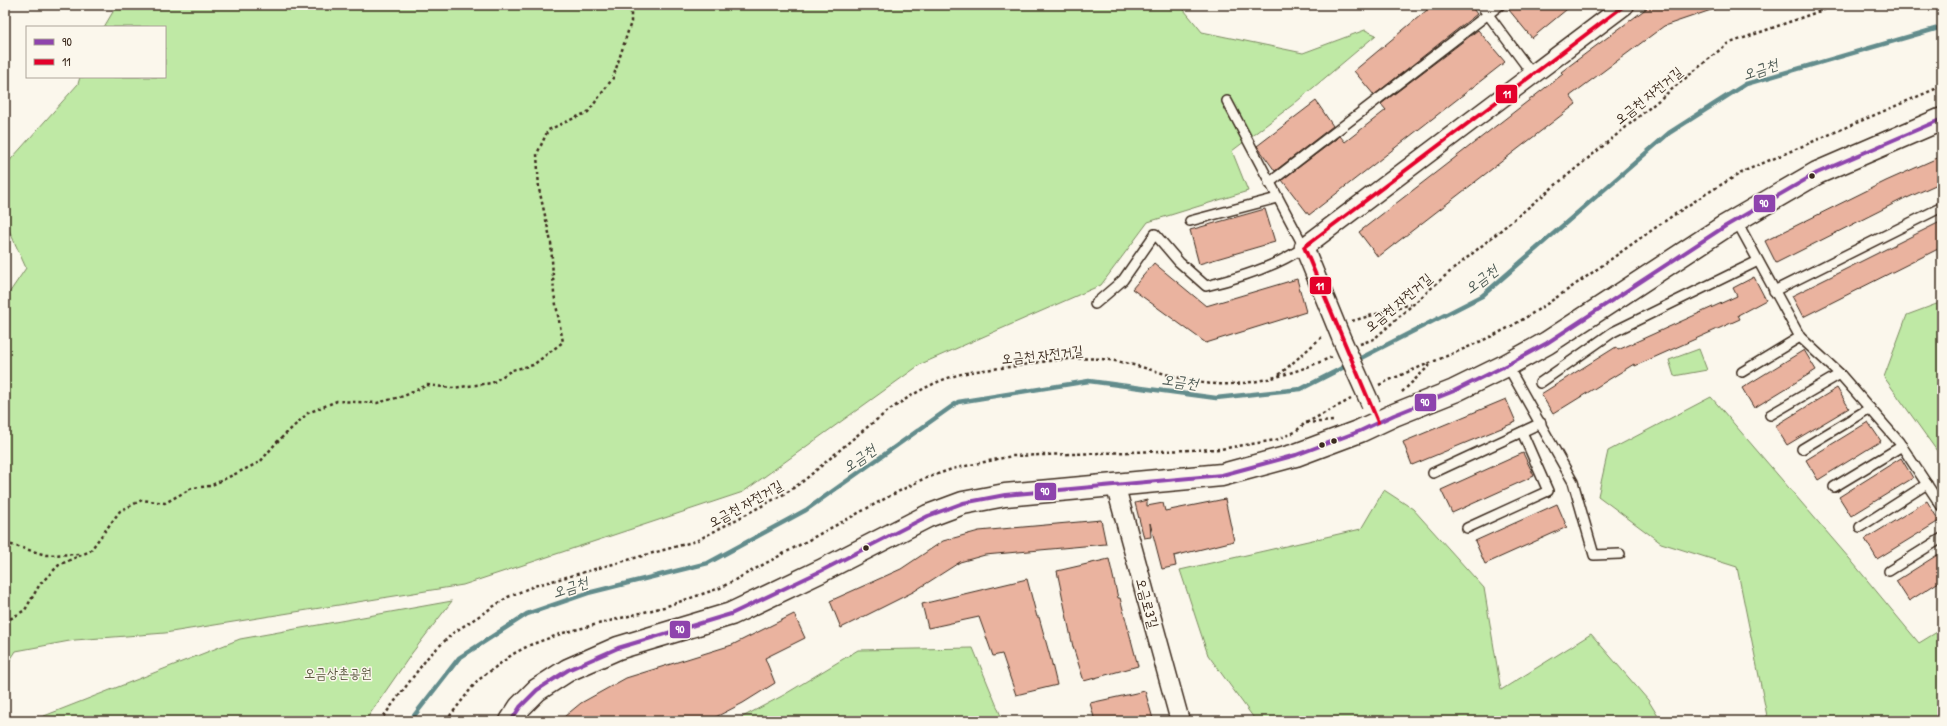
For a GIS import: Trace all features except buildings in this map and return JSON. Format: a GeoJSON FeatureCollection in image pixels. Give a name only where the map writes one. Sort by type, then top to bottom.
{"type":"FeatureCollection","features":[{"type":"Feature","properties":{"kind":"street"},"geometry":{"type":"LineString","coordinates":[[1369,408],[1346,346],[1304,247],[1625,5]]}},
{"type":"Feature","properties":{"kind":"street"},"geometry":{"type":"LineString","coordinates":[[511,721],[520,708],[537,690],[568,670],[618,648],[731,614],[821,571],[928,516],[963,503],[1005,495],[1222,475],[1296,455],[1369,408],[1454,391],[1507,365],[1547,343],[1736,220],[1817,173],[1942,119]]}},
{"type":"Feature","properties":{"kind":"street","name":"오금로3길"},"geometry":{"type":"LineString","coordinates":[[1115,484],[1180,721]]}},
{"type":"Feature","properties":{"kind":"lane"},"geometry":{"type":"LineString","coordinates":[[1481,5],[1533,75]]}},
{"type":"Feature","properties":{"kind":"lane"},"geometry":{"type":"LineString","coordinates":[[1269,183],[1489,15],[1500,5]]}},
{"type":"Feature","properties":{"kind":"lane"},"geometry":{"type":"LineString","coordinates":[[1095,304],[1123,280],[1155,234],[1179,262],[1206,286],[1233,279],[1293,255],[1304,247],[1227,101]]}},
{"type":"Feature","properties":{"kind":"lane"},"geometry":{"type":"LineString","coordinates":[[1190,221],[1277,198]]}},
{"type":"Feature","properties":{"kind":"lane"},"geometry":{"type":"LineString","coordinates":[[1774,291],[1942,207]]}},
{"type":"Feature","properties":{"kind":"lane"},"geometry":{"type":"LineString","coordinates":[[1736,220],[1800,337],[1840,374],[1902,446],[1942,507]]}},
{"type":"Feature","properties":{"kind":"lane"},"geometry":{"type":"LineString","coordinates":[[1540,383],[1613,332],[1758,261]]}},
{"type":"Feature","properties":{"kind":"lane"},"geometry":{"type":"LineString","coordinates":[[1742,372],[1800,337]]}},
{"type":"Feature","properties":{"kind":"lane"},"geometry":{"type":"LineString","coordinates":[[1507,365],[1541,423],[1572,482],[1594,555],[1620,554]]}},
{"type":"Feature","properties":{"kind":"lane"},"geometry":{"type":"LineString","coordinates":[[1770,415],[1840,374]]}},
{"type":"Feature","properties":{"kind":"lane"},"geometry":{"type":"LineString","coordinates":[[1802,449],[1870,408]]}},
{"type":"Feature","properties":{"kind":"lane"},"geometry":{"type":"LineString","coordinates":[[1433,473],[1541,423]]}},
{"type":"Feature","properties":{"kind":"lane"},"geometry":{"type":"LineString","coordinates":[[1467,528],[1548,491],[1522,432]]}},
{"type":"Feature","properties":{"kind":"lane"},"geometry":{"type":"LineString","coordinates":[[1834,487],[1902,446]]}},
{"type":"Feature","properties":{"kind":"lane"},"geometry":{"type":"LineString","coordinates":[[1860,527],[1927,484]]}},
{"type":"Feature","properties":{"kind":"lane"},"geometry":{"type":"LineString","coordinates":[[1889,571],[1942,538]]}},
{"type":"Feature","properties":{"kind":"path"},"geometry":{"type":"LineString","coordinates":[[5,622],[25,610],[40,584],[59,565],[90,551],[120,511],[142,500],[165,503],[192,488],[210,486],[260,462],[276,443],[308,413],[337,401],[377,403],[404,396],[427,385],[452,388],[492,383],[512,370],[533,365],[563,342],[554,294],[551,242],[539,189],[537,154],[548,130],[588,112],[613,78],[631,22],[631,5]]}},
{"type":"Feature","properties":{"kind":"path","name":"오금천 자전거길"},"geometry":{"type":"LineString","coordinates":[[380,721],[428,657],[453,633],[478,615],[508,597],[534,586],[696,541],[786,493],[802,482],[900,403],[936,383],[953,376],[1048,361],[1100,359],[1126,362],[1192,381],[1218,384],[1246,384],[1278,376],[1346,346],[1374,339],[1412,304],[1619,131],[1727,44],[1837,5]]}},
{"type":"Feature","properties":{"kind":"path"},"geometry":{"type":"LineString","coordinates":[[1377,387],[1432,363],[1523,319],[1569,290],[1716,186],[1734,176],[1942,86]]}},
{"type":"Feature","properties":{"kind":"path"},"geometry":{"type":"LineString","coordinates":[[1352,321],[1412,304]]}},
{"type":"Feature","properties":{"kind":"path"},"geometry":{"type":"LineString","coordinates":[[1278,376],[1325,335]]}},
{"type":"Feature","properties":{"kind":"path"},"geometry":{"type":"LineString","coordinates":[[1401,393],[1432,363]]}},
{"type":"Feature","properties":{"kind":"path"},"geometry":{"type":"LineString","coordinates":[[446,721],[477,681],[519,651],[563,633],[664,607],[720,588],[888,497],[921,480],[952,468],[1012,456],[1220,449],[1244,446],[1276,440],[1295,432],[1304,424],[1369,408]]}},
{"type":"Feature","properties":{"kind":"path"},"geometry":{"type":"LineString","coordinates":[[1304,424],[1340,420]]}},
{"type":"Feature","properties":{"kind":"path"},"geometry":{"type":"LineString","coordinates":[[5,543],[46,554],[83,554]]}},
{"type":"Feature","properties":{"kind":"green space"},"geometry":{"type":"Polygon","coordinates":[[[117,5],[1180,5],[1202,32],[1303,53],[1365,30],[1376,35],[1295,103],[1232,151],[1248,191],[1148,222],[1101,285],[921,364],[743,492],[463,585],[165,633],[75,640],[16,651],[5,668],[5,299],[26,268],[5,221],[5,166],[78,84],[80,78],[166,78],[166,26],[105,26],[117,5]]]}},
{"type":"Feature","properties":{"kind":"green space"},"geometry":{"type":"Polygon","coordinates":[[[1942,302],[1942,458],[1884,377],[1907,315],[1942,302]]]}},
{"type":"Feature","properties":{"kind":"green space"},"geometry":{"type":"Polygon","coordinates":[[[1699,349],[1707,370],[1674,376],[1669,360],[1699,349]]]}},
{"type":"Feature","properties":{"kind":"green space"},"geometry":{"type":"Polygon","coordinates":[[[1711,397],[1849,558],[1919,643],[1942,629],[1942,721],[1768,721],[1737,567],[1661,543],[1598,496],[1608,451],[1711,397]]]}},
{"type":"Feature","properties":{"kind":"green space"},"geometry":{"type":"Polygon","coordinates":[[[1384,490],[1413,509],[1484,588],[1501,690],[1591,634],[1648,700],[1661,721],[1256,721],[1208,655],[1180,570],[1361,529],[1384,490]]]}},
{"type":"Feature","properties":{"kind":"green space","name":"오금상촌공원"},"geometry":{"type":"Polygon","coordinates":[[[452,601],[412,653],[365,721],[39,721],[39,718],[240,639],[452,601]]]}},
{"type":"Feature","properties":{"kind":"green space"},"geometry":{"type":"Polygon","coordinates":[[[973,648],[1003,721],[735,721],[782,696],[858,650],[973,648]]]}},
{"type":"Feature","properties":{"kind":"waterway","name":"오금천"},"geometry":{"type":"LineString","coordinates":[[1355,361],[1482,296],[1669,133],[1746,84],[1942,27]]}},
{"type":"Feature","properties":{"kind":"waterway","name":"오금천"},"geometry":{"type":"LineString","coordinates":[[410,721],[459,658],[527,614],[588,593],[708,563],[806,510],[958,402],[1089,381],[1216,398],[1301,389],[1348,365]]}},
{"type":"Feature","properties":{"kind":"transit line","name":"11"},"geometry":{"type":"LineString","coordinates":[[1378,422],[1304,247],[1625,5]]}},
{"type":"Feature","properties":{"kind":"transit line","name":"90"},"geometry":{"type":"LineString","coordinates":[[511,721],[520,707],[537,690],[568,670],[618,648],[731,614],[821,571],[928,516],[963,503],[1005,495],[1222,475],[1296,455],[1360,431],[1394,415],[1454,391],[1507,365],[1547,343],[1724,227],[1817,173],[1942,119]]}}]}
